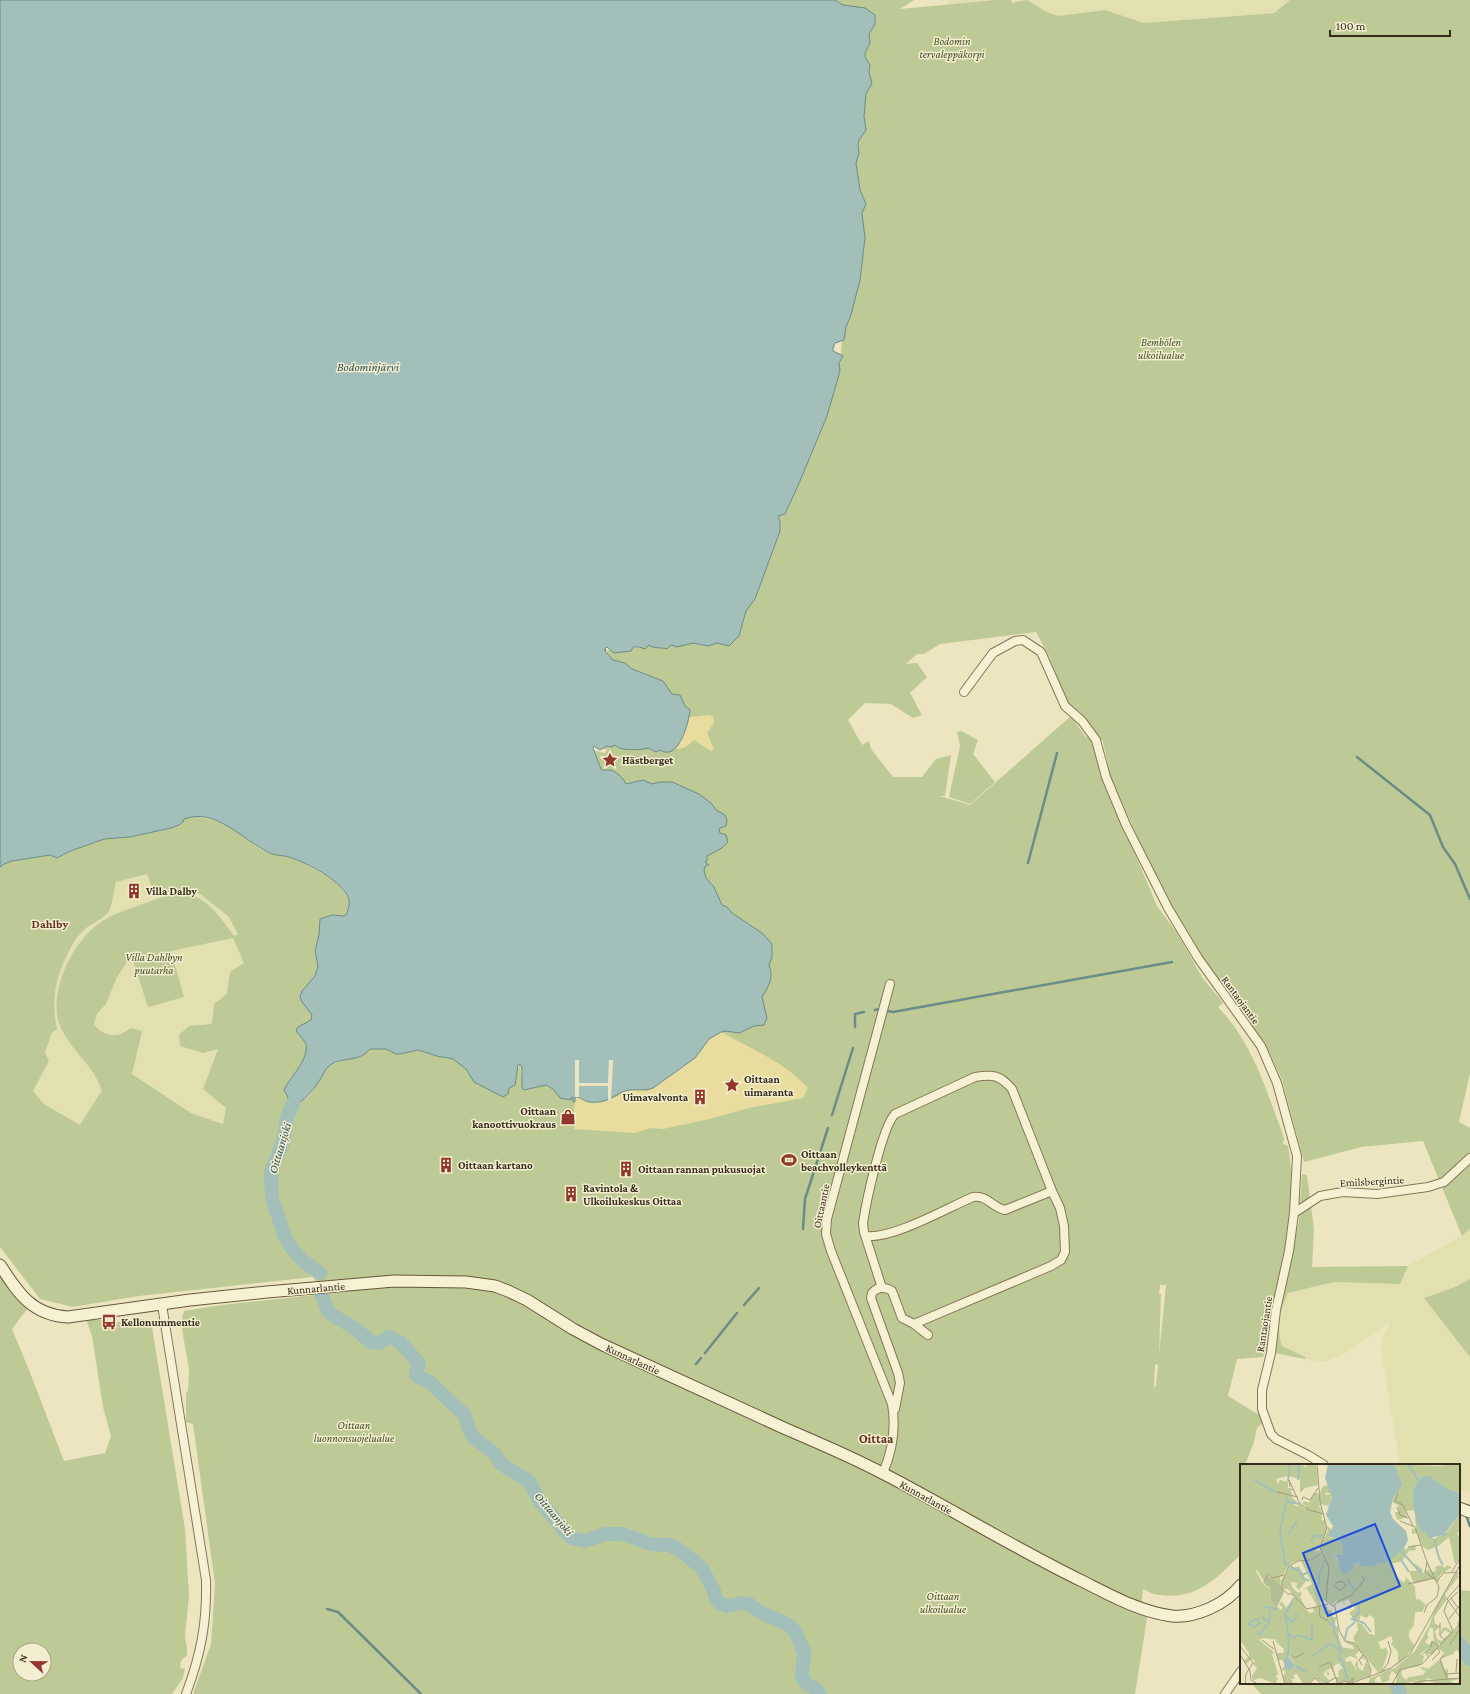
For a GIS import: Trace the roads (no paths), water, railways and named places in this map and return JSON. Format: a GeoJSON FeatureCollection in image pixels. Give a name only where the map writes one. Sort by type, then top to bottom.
{"type":"FeatureCollection","features":[{"type":"Feature","properties":{"kind":"main road","name":"Kunnarlantie"},"geometry":{"type":"LineString","coordinates":[[0,1265],[22,1296],[32,1306],[56,1317],[74,1317],[190,1300],[394,1281],[466,1282],[495,1286],[527,1300],[573,1330],[600,1344],[883,1473],[1053,1567],[1148,1611],[1172,1616],[1187,1616],[1204,1611],[1221,1602],[1240,1588]]}},
{"type":"Feature","properties":{"kind":"main road"},"geometry":{"type":"LineString","coordinates":[[1460,1508],[1470,1512]]}},
{"type":"Feature","properties":{"kind":"street","name":"Rantaojantie"},"geometry":{"type":"LineString","coordinates":[[964,692],[993,653],[1015,641],[1023,640],[1041,652],[1065,706],[1082,721],[1096,740],[1106,777],[1126,825],[1168,908],[1198,958],[1261,1046],[1277,1083],[1297,1156],[1294,1214],[1289,1250],[1276,1310],[1271,1353],[1262,1390],[1262,1408],[1271,1434],[1276,1439],[1322,1464]]}},
{"type":"Feature","properties":{"kind":"street","name":"Oittaantie"},"geometry":{"type":"LineString","coordinates":[[883,1473],[888,1463],[892,1444],[894,1412],[831,1251],[826,1234],[827,1219],[890,984]]}},
{"type":"Feature","properties":{"kind":"street"},"geometry":{"type":"LineString","coordinates":[[882,1288],[863,1223],[884,1136],[891,1119],[895,1114],[975,1077],[988,1075],[996,1076],[1006,1081],[1012,1089],[1060,1208],[1064,1226],[1065,1252],[1061,1260],[1051,1266],[914,1324]]}},
{"type":"Feature","properties":{"kind":"street","name":"Emilsbergintie"},"geometry":{"type":"LineString","coordinates":[[1294,1214],[1320,1196],[1343,1192],[1377,1194],[1428,1187],[1444,1182],[1470,1158]]}},
{"type":"Feature","properties":{"kind":"street"},"geometry":{"type":"LineString","coordinates":[[866,1236],[875,1237],[899,1230],[972,1197],[979,1196],[996,1207],[1005,1210],[1052,1191]]}},
{"type":"Feature","properties":{"kind":"street"},"geometry":{"type":"LineString","coordinates":[[894,1412],[898,1396],[899,1378],[871,1298],[872,1292],[875,1289],[882,1288],[892,1291],[902,1318],[914,1324],[928,1335]]}},
{"type":"Feature","properties":{"kind":"street"},"geometry":{"type":"LineString","coordinates":[[162,1305],[206,1580],[207,1600],[202,1642],[186,1694]]}},
{"type":"Feature","properties":{"kind":"street"},"geometry":{"type":"LineString","coordinates":[[1225,1694],[1240,1672]]}},
{"type":"Feature","properties":{"kind":"water","name":"Bodominjärvi"},"geometry":{"type":"Polygon","coordinates":[[[0,0],[835,0],[843,5],[865,8],[875,15],[875,24],[869,34],[870,43],[865,53],[865,57],[870,65],[869,72],[872,83],[866,94],[864,116],[866,130],[859,140],[859,153],[856,163],[860,190],[866,204],[862,213],[865,238],[860,280],[851,315],[846,327],[844,340],[835,343],[833,348],[833,351],[843,356],[839,363],[840,371],[827,416],[785,514],[778,516],[780,521],[780,531],[755,599],[746,611],[739,636],[729,646],[717,643],[708,646],[693,643],[677,647],[671,645],[667,649],[649,645],[645,649],[633,647],[631,651],[614,653],[607,647],[605,648],[606,651],[604,650],[613,660],[625,663],[632,669],[663,681],[672,694],[680,695],[685,706],[690,710],[685,732],[677,746],[672,751],[666,752],[660,750],[656,752],[648,748],[628,750],[614,745],[613,747],[607,746],[600,750],[594,746],[593,748],[601,769],[616,772],[626,784],[643,780],[652,784],[672,782],[699,794],[711,803],[716,810],[725,815],[727,820],[726,826],[720,828],[719,830],[720,833],[726,835],[728,842],[722,848],[707,856],[707,861],[705,862],[709,865],[706,865],[704,870],[706,878],[714,887],[722,905],[727,907],[732,913],[762,933],[772,944],[772,957],[769,965],[771,977],[769,985],[762,997],[767,1018],[764,1025],[754,1026],[739,1033],[726,1031],[721,1032],[709,1039],[695,1058],[653,1088],[646,1090],[625,1091],[610,1099],[599,1102],[585,1101],[579,1097],[575,1097],[575,1102],[573,1102],[573,1097],[571,1100],[560,1098],[553,1089],[546,1085],[524,1090],[522,1088],[521,1065],[518,1065],[515,1085],[509,1088],[508,1094],[503,1097],[474,1082],[466,1069],[453,1059],[440,1057],[418,1050],[396,1054],[386,1049],[370,1049],[365,1054],[355,1058],[333,1063],[326,1069],[310,1093],[296,1105],[288,1101],[288,1097],[284,1090],[305,1056],[306,1044],[296,1031],[298,1027],[311,1020],[312,1015],[300,997],[302,991],[315,976],[318,966],[315,951],[319,935],[320,919],[332,915],[344,916],[346,915],[349,906],[349,900],[346,893],[333,880],[305,863],[286,856],[273,854],[258,847],[228,826],[218,821],[207,817],[195,816],[184,819],[179,825],[171,828],[130,837],[104,839],[68,852],[57,858],[50,855],[12,861],[0,867],[0,0]]]}},
{"type":"Feature","properties":{"kind":"waterway"},"geometry":{"type":"LineString","coordinates":[[1028,863],[1057,753]]}},
{"type":"Feature","properties":{"kind":"waterway"},"geometry":{"type":"LineString","coordinates":[[1357,757],[1430,815],[1443,847],[1455,864],[1470,899]]}},
{"type":"Feature","properties":{"kind":"waterway"},"geometry":{"type":"LineString","coordinates":[[888,1011],[893,1012],[1172,962]]}},
{"type":"Feature","properties":{"kind":"waterway"},"geometry":{"type":"LineString","coordinates":[[875,1010],[880,1009]]}},
{"type":"Feature","properties":{"kind":"waterway"},"geometry":{"type":"LineString","coordinates":[[855,1027],[855,1014],[864,1012]]}},
{"type":"Feature","properties":{"kind":"waterway"},"geometry":{"type":"LineString","coordinates":[[832,1115],[853,1048]]}},
{"type":"Feature","properties":{"kind":"waterway","name":"Oittaanjoki"},"geometry":{"type":"LineString","coordinates":[[293,1103],[287,1118],[283,1142],[271,1171],[272,1198],[285,1237],[290,1246],[302,1260],[320,1273]]}},
{"type":"Feature","properties":{"kind":"waterway"},"geometry":{"type":"LineString","coordinates":[[803,1229],[805,1199],[828,1128]]}},
{"type":"Feature","properties":{"kind":"waterway"},"geometry":{"type":"LineString","coordinates":[[744,1305],[759,1288]]}},
{"type":"Feature","properties":{"kind":"waterway","name":"Oittaanjoki"},"geometry":{"type":"LineString","coordinates":[[322,1295],[328,1311],[332,1315],[353,1327],[371,1342],[379,1343],[389,1337],[400,1342],[419,1363],[416,1375],[431,1383],[465,1415],[470,1432],[474,1438],[495,1454],[501,1464],[529,1481],[539,1500],[565,1532],[572,1538],[585,1541],[605,1534],[622,1534],[651,1544],[669,1545],[678,1549],[701,1567],[714,1591],[716,1599],[721,1604],[727,1606],[741,1603],[749,1604],[762,1613],[787,1624],[792,1628],[796,1633],[804,1652],[802,1678],[808,1685],[816,1689],[820,1694]]}},
{"type":"Feature","properties":{"kind":"waterway"},"geometry":{"type":"LineString","coordinates":[[705,1353],[737,1313]]}},
{"type":"Feature","properties":{"kind":"waterway"},"geometry":{"type":"LineString","coordinates":[[696,1364],[701,1358]]}},
{"type":"Feature","properties":{"kind":"waterway"},"geometry":{"type":"LineString","coordinates":[[1466,1515],[1470,1526]]}},
{"type":"Feature","properties":{"kind":"waterway"},"geometry":{"type":"LineString","coordinates":[[327,1609],[338,1612],[421,1694]]}},
{"type":"Feature","properties":{"kind":"waterway"},"geometry":{"type":"LineString","coordinates":[[1460,1644],[1470,1659]]}},
{"type":"Feature","properties":{"kind":"waterway"},"geometry":{"type":"LineString","coordinates":[[1396,1684],[1400,1694]]}},
{"type":"Feature","properties":{"kind":"place","name":"Hästberget"},"geometry":{"type":"Point","coordinates":[610,760]}},
{"type":"Feature","properties":{"kind":"place","name":"Villa Dalby"},"geometry":{"type":"Point","coordinates":[134,891]}},
{"type":"Feature","properties":{"kind":"place","name":"Oittaan uimaranta"},"geometry":{"type":"Point","coordinates":[732,1085]}},
{"type":"Feature","properties":{"kind":"place","name":"Uimavalvonta"},"geometry":{"type":"Point","coordinates":[700,1097]}},
{"type":"Feature","properties":{"kind":"place","name":"Oittaan kanoottivuokraus"},"geometry":{"type":"Point","coordinates":[568,1117]}},
{"type":"Feature","properties":{"kind":"place","name":"Oittaan beachvolleykenttä"},"geometry":{"type":"Point","coordinates":[789,1160]}},
{"type":"Feature","properties":{"kind":"place","name":"Oittaan kartano"},"geometry":{"type":"Point","coordinates":[446,1165]}},
{"type":"Feature","properties":{"kind":"place","name":"Oittaan rannan pukusuojat"},"geometry":{"type":"Point","coordinates":[626,1169]}},
{"type":"Feature","properties":{"kind":"place","name":"Ravintola & Ulkoilukeskus Oittaa"},"geometry":{"type":"Point","coordinates":[571,1194]}},
{"type":"Feature","properties":{"kind":"place","name":"Kellonummentie"},"geometry":{"type":"Point","coordinates":[109,1322]}},
{"type":"Feature","properties":{"kind":"district","name":"Dahlby"},"geometry":{"type":"Point","coordinates":[50,924]}},
{"type":"Feature","properties":{"kind":"district","name":"Oittaa"},"geometry":{"type":"Point","coordinates":[876,1438]}},
{"type":"Feature","properties":{"kind":"park label","name":"Bodomin tervaleppäkorpi"},"geometry":{"type":"Point","coordinates":[952,47]}},
{"type":"Feature","properties":{"kind":"park label","name":"Bembölen ulkoilualue"},"geometry":{"type":"Point","coordinates":[1161,348]}},
{"type":"Feature","properties":{"kind":"park label","name":"Villa Dahlbyn puutarha"},"geometry":{"type":"Point","coordinates":[154,963]}},
{"type":"Feature","properties":{"kind":"park label","name":"Oittaan luonnonsuojelualue"},"geometry":{"type":"Point","coordinates":[354,1431]}},
{"type":"Feature","properties":{"kind":"park label","name":"Oittaan ulkoilualue"},"geometry":{"type":"Point","coordinates":[943,1602]}}]}
